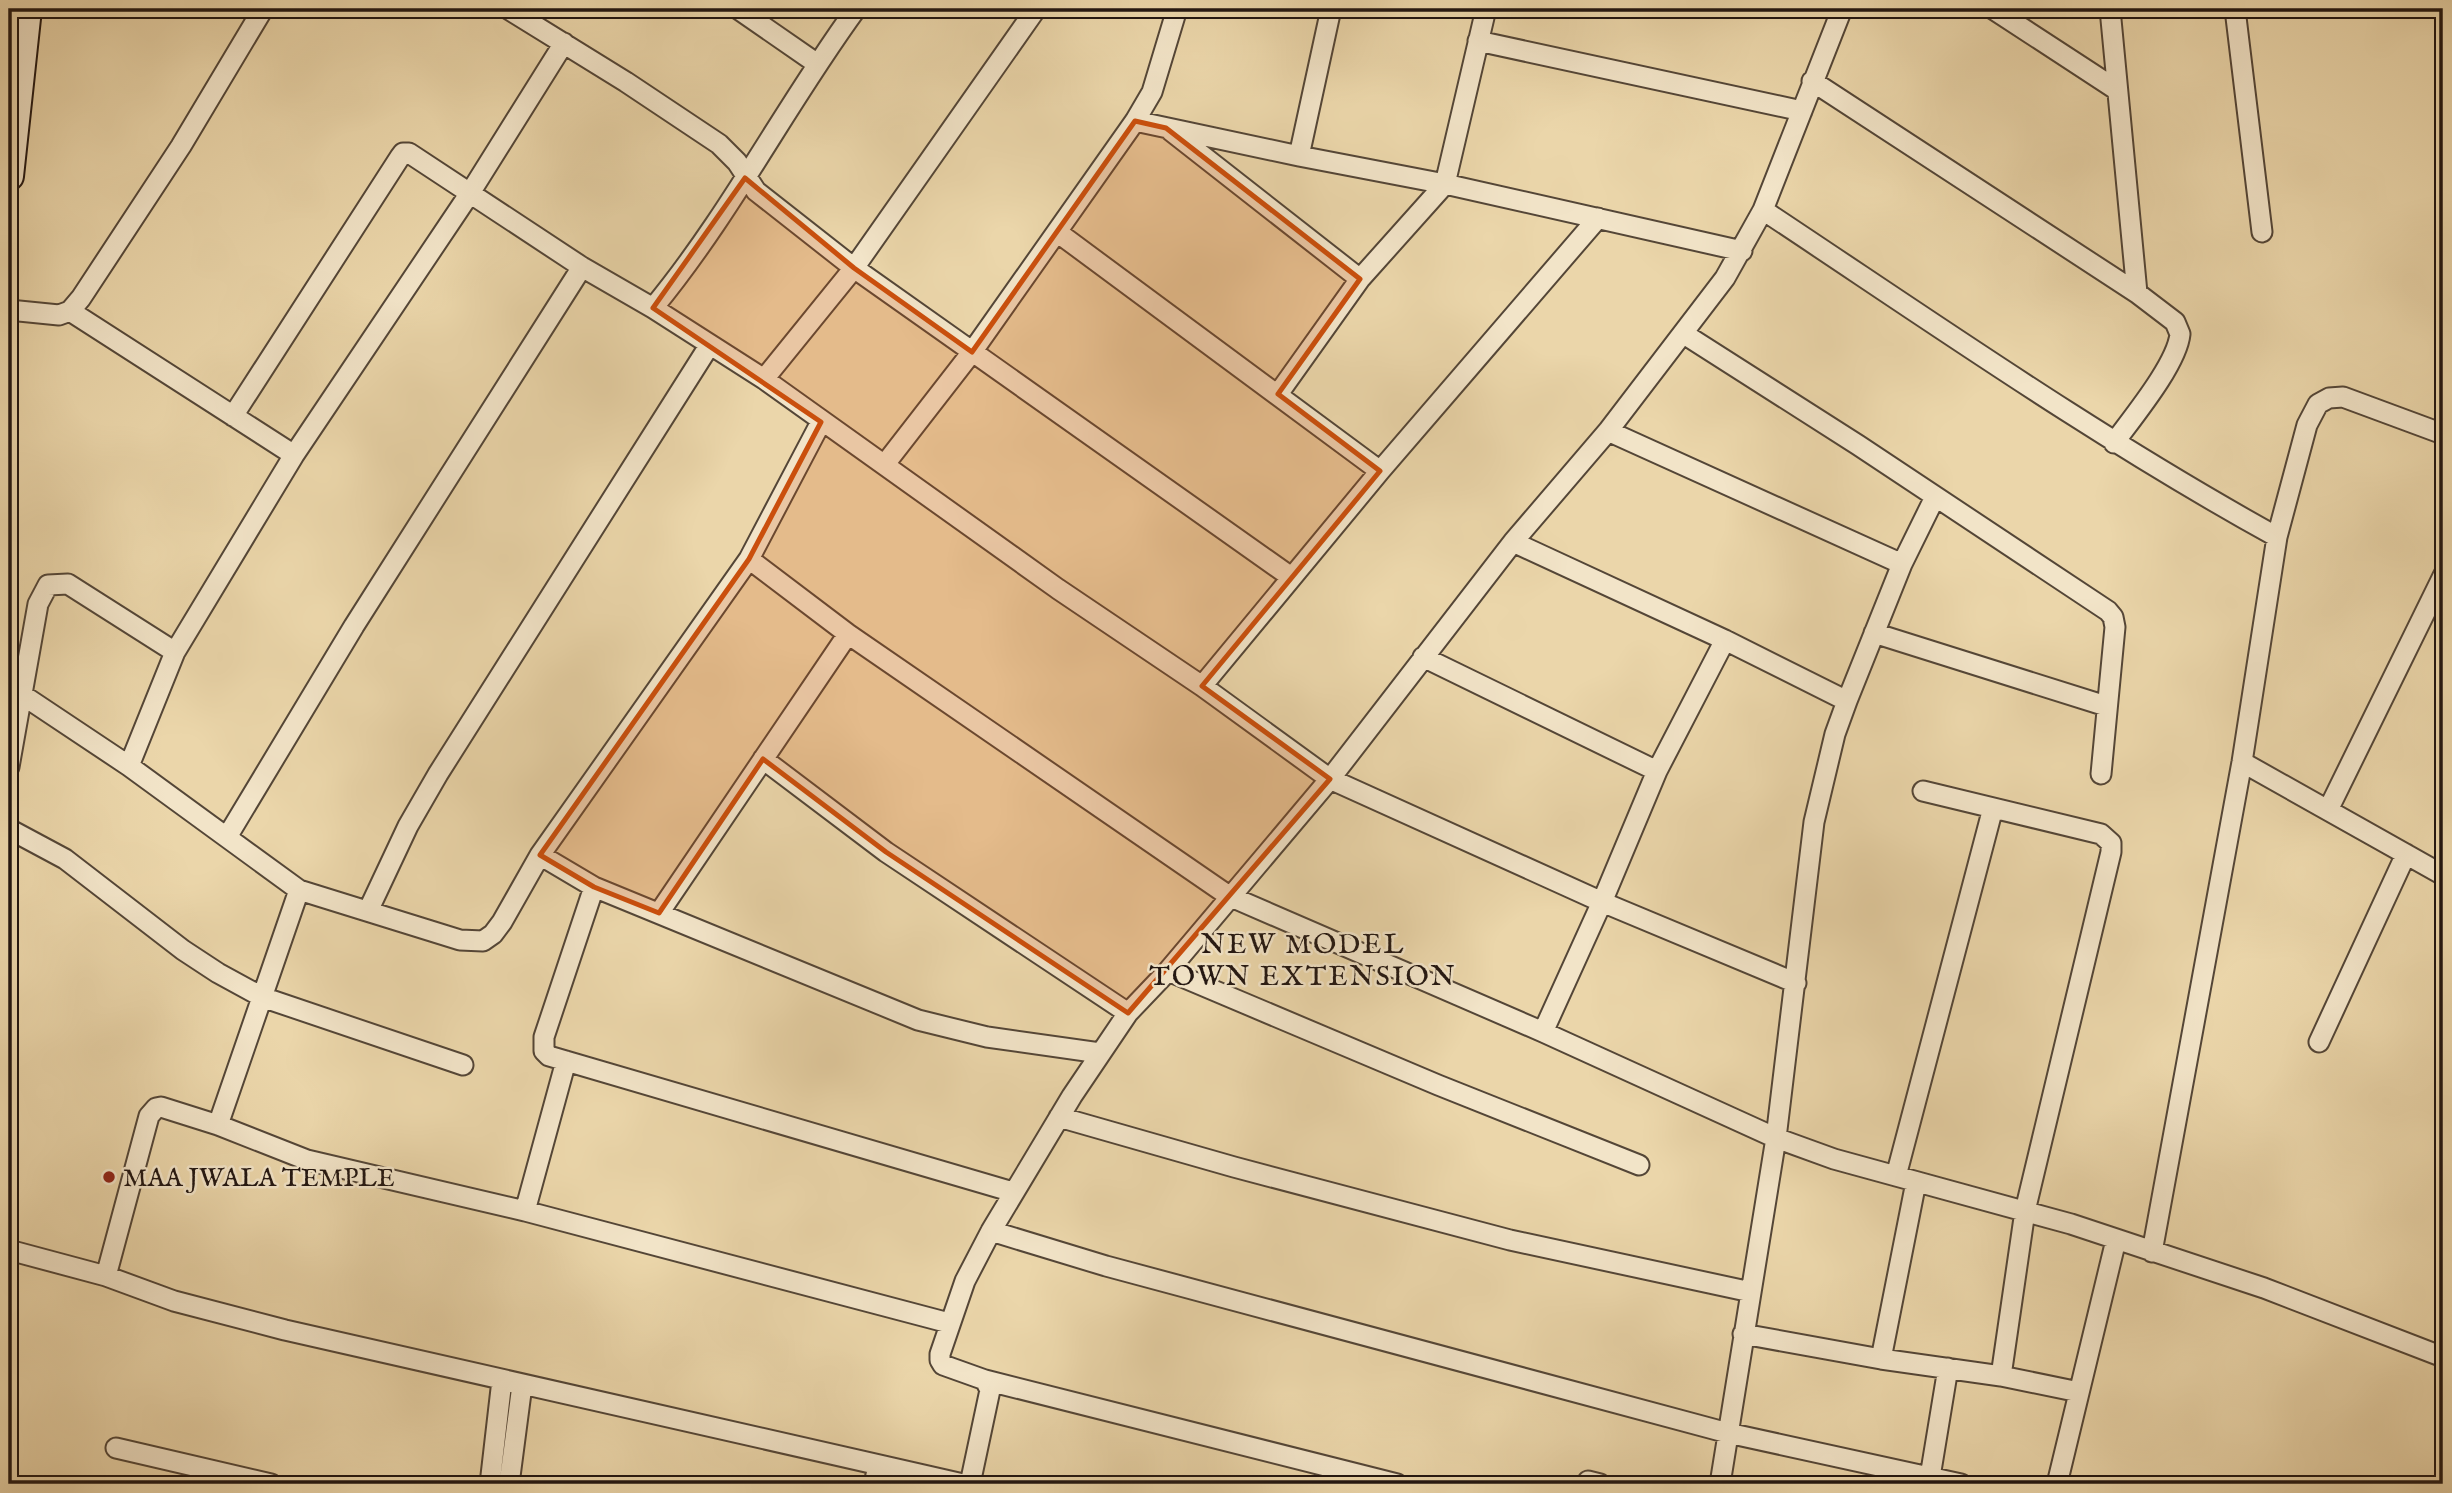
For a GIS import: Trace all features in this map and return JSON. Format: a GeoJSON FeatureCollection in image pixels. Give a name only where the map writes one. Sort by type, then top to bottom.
{"type":"FeatureCollection","features":[{"type":"Feature","properties":{"kind":"main road"},"geometry":{"type":"LineString","coordinates":[[9,176],[27,9]]}},
{"type":"Feature","properties":{"kind":"street"},"geometry":{"type":"LineString","coordinates":[[9,310],[59,315],[69,311],[81,298],[130,225],[263,9]]}},
{"type":"Feature","properties":{"kind":"street"},"geometry":{"type":"LineString","coordinates":[[508,9],[687,121],[719,144],[737,162],[745,178],[768,202],[854,268],[1291,577]]}},
{"type":"Feature","properties":{"kind":"street"},"geometry":{"type":"LineString","coordinates":[[738,9],[816,63]]}},
{"type":"Feature","properties":{"kind":"street"},"geometry":{"type":"LineString","coordinates":[[653,308],[678,277],[745,178],[816,63],[856,9]]}},
{"type":"Feature","properties":{"kind":"street"},"geometry":{"type":"LineString","coordinates":[[764,379],[854,268],[1036,9]]}},
{"type":"Feature","properties":{"kind":"street"},"geometry":{"type":"LineString","coordinates":[[886,464],[972,352],[1135,121],[1152,92],[1177,9]]}},
{"type":"Feature","properties":{"kind":"street"},"geometry":{"type":"LineString","coordinates":[[1298,156],[1331,9]]}},
{"type":"Feature","properties":{"kind":"street"},"geometry":{"type":"LineString","coordinates":[[1278,394],[1360,279],[1445,184],[1486,9]]}},
{"type":"Feature","properties":{"kind":"street"},"geometry":{"type":"LineString","coordinates":[[1397,1484],[985,1380],[947,1367],[940,1360],[949,1323],[965,1281],[1013,1192],[1128,1013],[1168,971],[1330,779],[1513,542],[1608,431],[1725,278],[1742,251],[1784,162],[1812,81],[1842,9]]}},
{"type":"Feature","properties":{"kind":"street"},"geometry":{"type":"LineString","coordinates":[[1993,9],[2118,90]]}},
{"type":"Feature","properties":{"kind":"street"},"geometry":{"type":"LineString","coordinates":[[2110,9],[2137,293]]}},
{"type":"Feature","properties":{"kind":"street"},"geometry":{"type":"LineString","coordinates":[[2235,9],[2262,232]]}},
{"type":"Feature","properties":{"kind":"street"},"geometry":{"type":"LineString","coordinates":[[1478,41],[1802,111]]}},
{"type":"Feature","properties":{"kind":"street"},"geometry":{"type":"LineString","coordinates":[[129,766],[175,652],[294,455],[470,193],[564,43]]}},
{"type":"Feature","properties":{"kind":"street"},"geometry":{"type":"LineString","coordinates":[[1812,81],[2137,293],[2175,323],[2179,328],[2179,342],[2166,369],[2115,443]]}},
{"type":"Feature","properties":{"kind":"street"},"geometry":{"type":"LineString","coordinates":[[1135,121],[1445,184],[1742,251]]}},
{"type":"Feature","properties":{"kind":"street"},"geometry":{"type":"LineString","coordinates":[[1166,128],[1360,279]]}},
{"type":"Feature","properties":{"kind":"street"},"geometry":{"type":"LineString","coordinates":[[233,416],[403,153],[415,155],[582,267],[653,308],[764,379],[821,422],[886,464],[1058,589],[1202,686],[1330,779],[1602,902],[1796,983]]}},
{"type":"Feature","properties":{"kind":"street"},"geometry":{"type":"LineString","coordinates":[[1763,209],[2115,443],[2277,537]]}},
{"type":"Feature","properties":{"kind":"street"},"geometry":{"type":"LineString","coordinates":[[1202,686],[1380,471],[1598,218]]}},
{"type":"Feature","properties":{"kind":"street"},"geometry":{"type":"LineString","coordinates":[[1057,232],[1380,471]]}},
{"type":"Feature","properties":{"kind":"street"},"geometry":{"type":"LineString","coordinates":[[228,837],[354,625],[582,267]]}},
{"type":"Feature","properties":{"kind":"street"},"geometry":{"type":"LineString","coordinates":[[69,311],[294,455]]}},
{"type":"Feature","properties":{"kind":"street"},"geometry":{"type":"LineString","coordinates":[[1684,334],[2108,611],[2113,617],[2115,627],[2101,774]]}},
{"type":"Feature","properties":{"kind":"street"},"geometry":{"type":"LineString","coordinates":[[368,911],[408,826],[438,774],[709,346]]}},
{"type":"Feature","properties":{"kind":"street"},"geometry":{"type":"LineString","coordinates":[[2152,1252],[2242,762],[2277,537],[2307,425],[2318,404],[2329,398],[2343,397],[2443,434]]}},
{"type":"Feature","properties":{"kind":"street"},"geometry":{"type":"LineString","coordinates":[[21,694],[129,766],[299,890],[460,940],[483,942],[502,922],[540,855],[749,559],[821,422]]}},
{"type":"Feature","properties":{"kind":"street"},"geometry":{"type":"LineString","coordinates":[[1608,431],[1902,564]]}},
{"type":"Feature","properties":{"kind":"street"},"geometry":{"type":"LineString","coordinates":[[1720,1484],[1776,1138],[1814,821],[1835,734],[1847,701],[1902,564],[1935,497]]}},
{"type":"Feature","properties":{"kind":"street"},"geometry":{"type":"LineString","coordinates":[[1513,542],[1725,640],[1847,701]]}},
{"type":"Feature","properties":{"kind":"street"},"geometry":{"type":"LineString","coordinates":[[749,559],[848,634],[1229,896],[1543,1032],[1776,1138],[1834,1159],[2071,1224],[2264,1288],[2443,1357]]}},
{"type":"Feature","properties":{"kind":"street"},"geometry":{"type":"LineString","coordinates":[[2328,810],[2443,576]]}},
{"type":"Feature","properties":{"kind":"street"},"geometry":{"type":"LineString","coordinates":[[9,767],[38,604],[48,585],[68,584],[175,652]]}},
{"type":"Feature","properties":{"kind":"street"},"geometry":{"type":"LineString","coordinates":[[659,913],[848,634]]}},
{"type":"Feature","properties":{"kind":"street"},"geometry":{"type":"LineString","coordinates":[[1874,634],[2106,706]]}},
{"type":"Feature","properties":{"kind":"street"},"geometry":{"type":"LineString","coordinates":[[1543,1032],[1657,771],[1725,640]]}},
{"type":"Feature","properties":{"kind":"street"},"geometry":{"type":"LineString","coordinates":[[1423,657],[1657,771]]}},
{"type":"Feature","properties":{"kind":"street"},"geometry":{"type":"LineString","coordinates":[[763,759],[886,852],[1128,1013]]}},
{"type":"Feature","properties":{"kind":"street"},"geometry":{"type":"LineString","coordinates":[[2242,762],[2443,875]]}},
{"type":"Feature","properties":{"kind":"street"},"geometry":{"type":"LineString","coordinates":[[1923,791],[2101,834],[2111,843],[2025,1211],[2001,1376]]}},
{"type":"Feature","properties":{"kind":"street"},"geometry":{"type":"LineString","coordinates":[[1896,1176],[1993,808]]}},
{"type":"Feature","properties":{"kind":"street"},"geometry":{"type":"LineString","coordinates":[[9,829],[65,859],[183,950],[262,998],[463,1065]]}},
{"type":"Feature","properties":{"kind":"street"},"geometry":{"type":"LineString","coordinates":[[540,855],[594,887],[918,1020],[987,1037],[1100,1053]]}},
{"type":"Feature","properties":{"kind":"street"},"geometry":{"type":"LineString","coordinates":[[2319,1042],[2406,855]]}},
{"type":"Feature","properties":{"kind":"street"},"geometry":{"type":"LineString","coordinates":[[594,887],[544,1037],[544,1051],[549,1056],[1013,1192]]}},
{"type":"Feature","properties":{"kind":"street"},"geometry":{"type":"LineString","coordinates":[[218,1125],[299,890]]}},
{"type":"Feature","properties":{"kind":"street"},"geometry":{"type":"LineString","coordinates":[[1168,971],[1438,1085],[1639,1165]]}},
{"type":"Feature","properties":{"kind":"street"},"geometry":{"type":"LineString","coordinates":[[525,1211],[566,1061]]}},
{"type":"Feature","properties":{"kind":"street"},"geometry":{"type":"LineString","coordinates":[[106,1276],[152,1112],[156,1108],[165,1107],[307,1160],[525,1211],[949,1323]]}},
{"type":"Feature","properties":{"kind":"street"},"geometry":{"type":"LineString","coordinates":[[1059,1117],[1234,1167],[1510,1240],[1751,1292]]}},
{"type":"Feature","properties":{"kind":"street"},"geometry":{"type":"LineString","coordinates":[[1881,1359],[1916,1182]]}},
{"type":"Feature","properties":{"kind":"street"},"geometry":{"type":"LineString","coordinates":[[991,1231],[1106,1266],[1728,1433],[1961,1484]]}},
{"type":"Feature","properties":{"kind":"street"},"geometry":{"type":"LineString","coordinates":[[2057,1484],[2116,1240]]}},
{"type":"Feature","properties":{"kind":"street"},"geometry":{"type":"LineString","coordinates":[[9,1250],[106,1276],[174,1301],[248,1321],[512,1383],[876,1475],[963,1484]]}},
{"type":"Feature","properties":{"kind":"street"},"geometry":{"type":"LineString","coordinates":[[1744,1334],[1881,1359],[2001,1376],[2079,1392]]}},
{"type":"Feature","properties":{"kind":"street"},"geometry":{"type":"LineString","coordinates":[[1930,1477],[1948,1368]]}},
{"type":"Feature","properties":{"kind":"street"},"geometry":{"type":"LineString","coordinates":[[970,1484],[990,1390],[985,1380]]}},
{"type":"Feature","properties":{"kind":"street"},"geometry":{"type":"LineString","coordinates":[[490,1484],[512,1383]]}},
{"type":"Feature","properties":{"kind":"street"},"geometry":{"type":"LineString","coordinates":[[509,1484],[512,1383]]}},
{"type":"Feature","properties":{"kind":"street"},"geometry":{"type":"LineString","coordinates":[[116,1448],[271,1484]]}},
{"type":"Feature","properties":{"kind":"highlighted area"},"geometry":{"type":"Polygon","coordinates":[[[1135,121],[1166,128],[1360,279],[1278,394],[1380,471],[1202,686],[1330,779],[1128,1013],[886,852],[763,759],[659,913],[594,887],[540,855],[749,559],[821,422],[653,308],[745,178],[854,268],[972,352],[1135,121]]]}},
{"type":"Feature","properties":{"kind":"place","name":"MAA JWALA TEMPLE"},"geometry":{"type":"Point","coordinates":[109,1177]}},
{"type":"Feature","properties":{"kind":"district","name":"NEW MODEL TOWN EXTENSION"},"geometry":{"type":"Point","coordinates":[1303,959]}}]}
